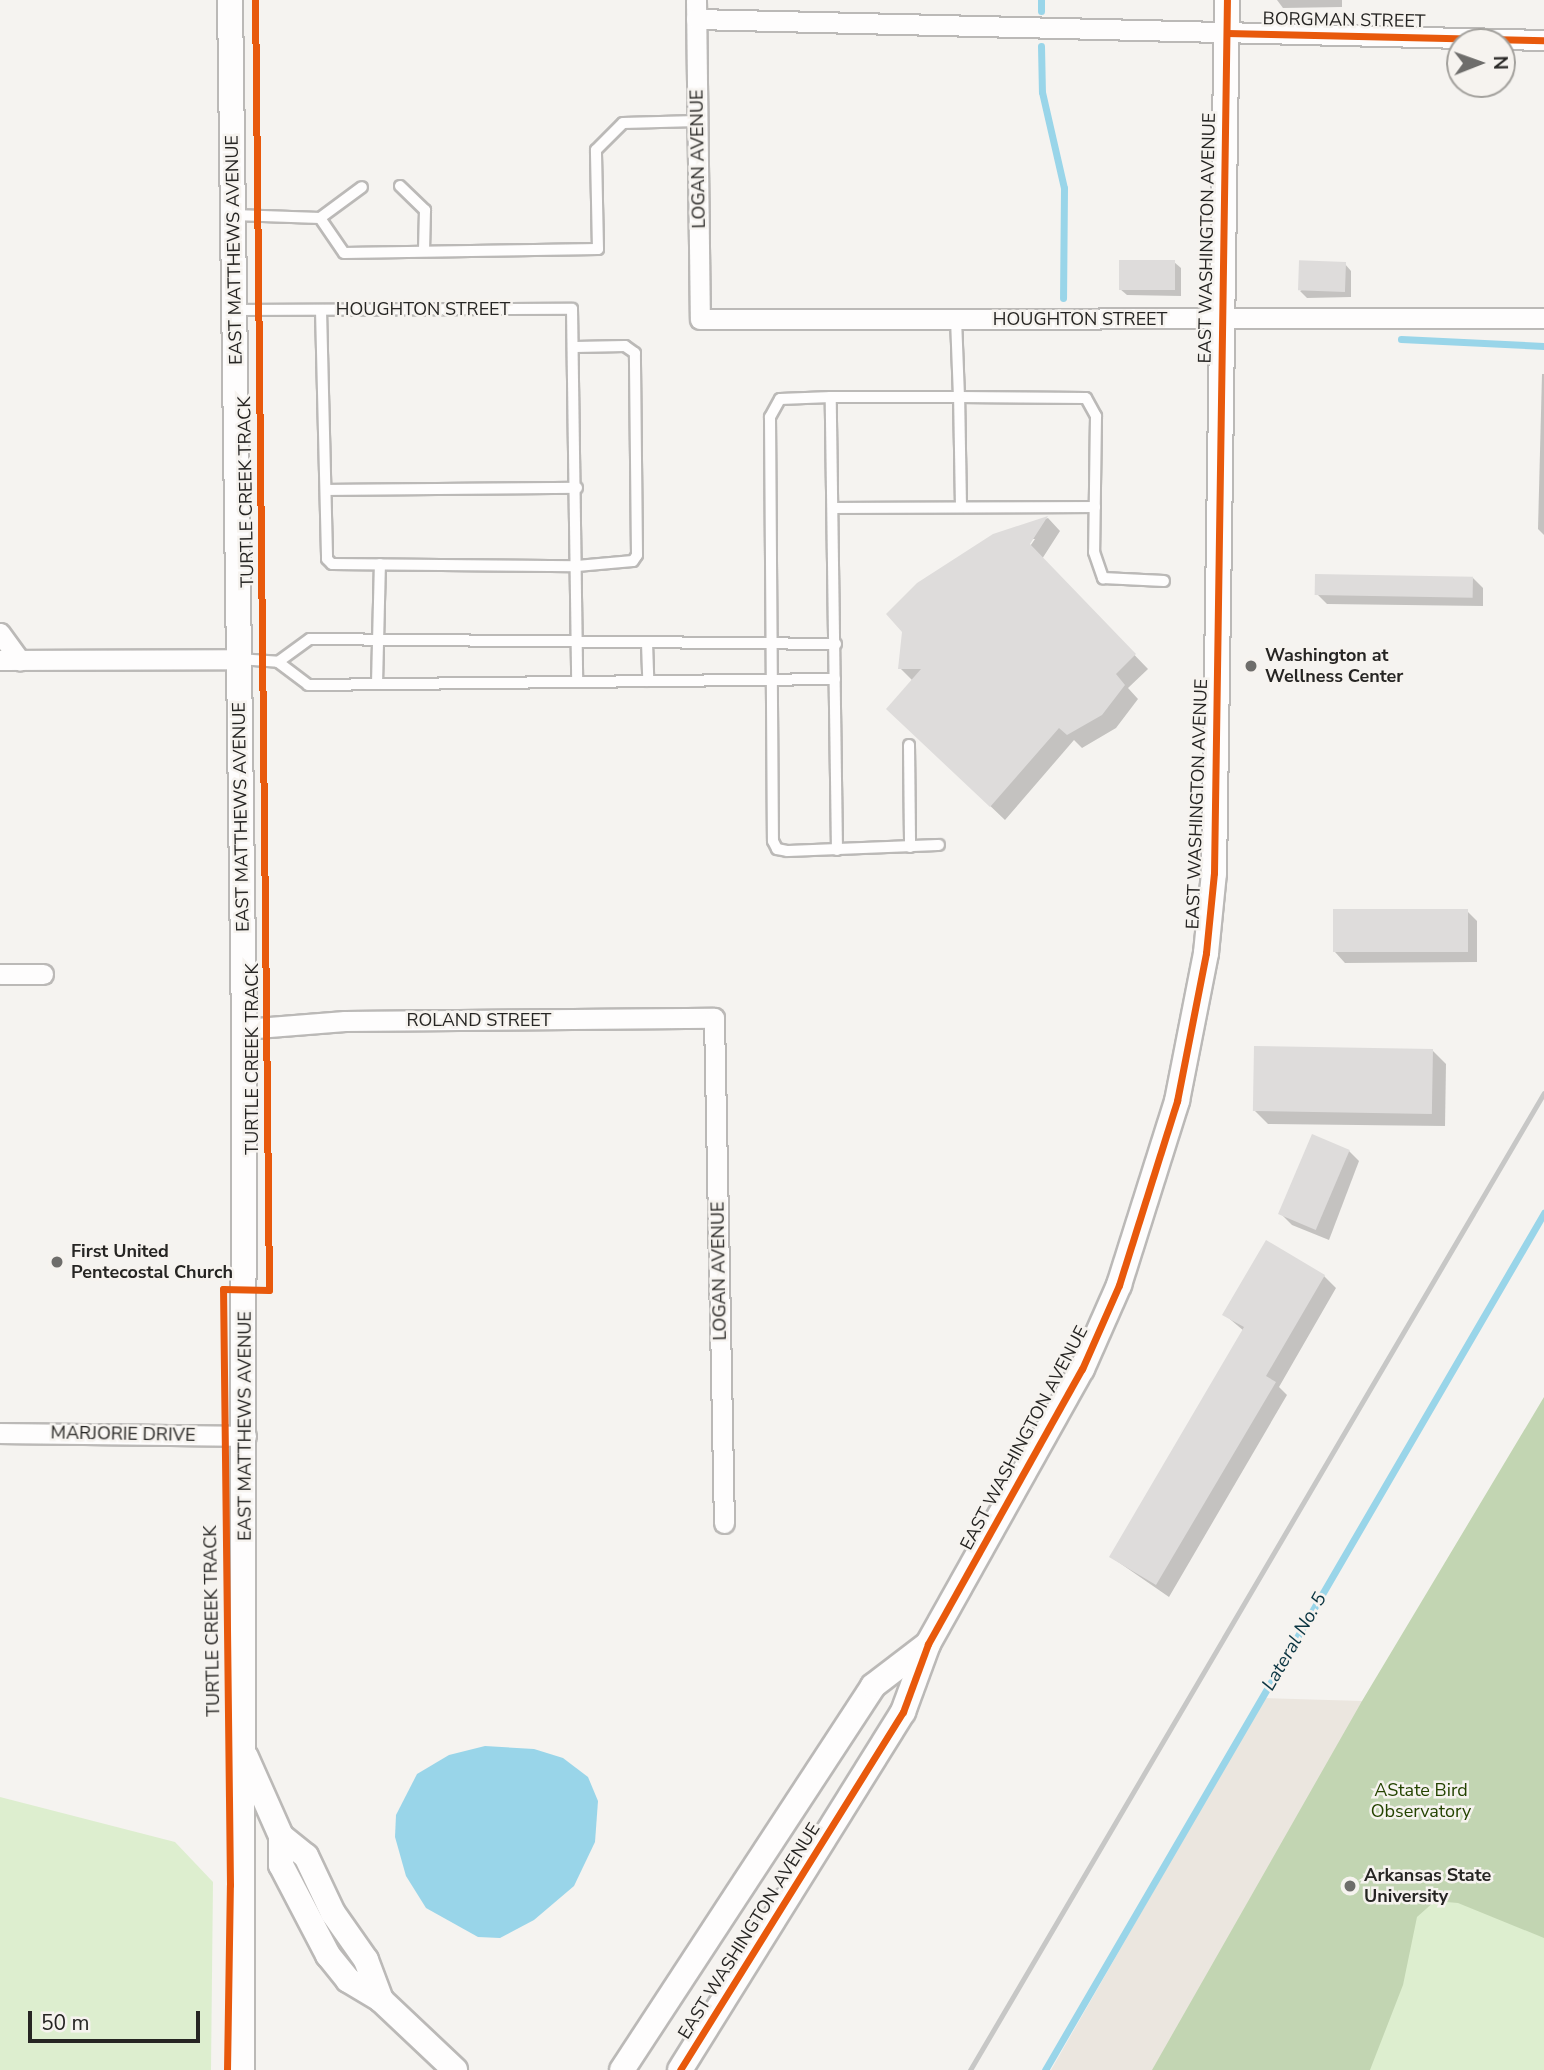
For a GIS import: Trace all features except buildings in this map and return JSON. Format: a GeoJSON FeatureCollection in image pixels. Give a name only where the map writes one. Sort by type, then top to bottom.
{"type":"FeatureCollection","features":[{"type":"Feature","properties":{"kind":"street","name":"EAST MATTHEWS AVENUE"},"geometry":{"type":"LineString","coordinates":[[230,0],[244,1029],[246,1436],[243,1750],[281,1836],[281,1865],[310,1929],[348,1980],[381,2000],[454,2070]]}},
{"type":"Feature","properties":{"kind":"street","name":"EAST WASHINGTON AVENUE"},"geometry":{"type":"LineString","coordinates":[[680,2070],[903,1712],[928,1644],[1082,1369],[1119,1285],[1155,1180],[1192,1034],[1206,953],[1219,756],[1227,0]]}},
{"type":"Feature","properties":{"kind":"street","name":"BORGMAN STREET"},"geometry":{"type":"LineString","coordinates":[[696,10],[1227,33],[1544,40]]}},
{"type":"Feature","properties":{"kind":"street","name":"LOGAN AVENUE"},"geometry":{"type":"LineString","coordinates":[[696,10],[700,319]]}},
{"type":"Feature","properties":{"kind":"street","name":"HOUGHTON STREET"},"geometry":{"type":"LineString","coordinates":[[700,319],[1544,318]]}},
{"type":"Feature","properties":{"kind":"street"},"geometry":{"type":"LineString","coordinates":[[0,633],[20,661]]}},
{"type":"Feature","properties":{"kind":"street"},"geometry":{"type":"LineString","coordinates":[[0,660],[239,659]]}},
{"type":"Feature","properties":{"kind":"street"},"geometry":{"type":"LineString","coordinates":[[0,974],[43,974]]}},
{"type":"Feature","properties":{"kind":"street","name":"LOGAN AVENUE"},"geometry":{"type":"LineString","coordinates":[[714,1018],[724,1523]]}},
{"type":"Feature","properties":{"kind":"street","name":"ROLAND STREET"},"geometry":{"type":"LineString","coordinates":[[244,1029],[345,1021],[714,1018]]}},
{"type":"Feature","properties":{"kind":"street","name":"MARJORIE DRIVE"},"geometry":{"type":"LineString","coordinates":[[0,1433],[246,1436]]}},
{"type":"Feature","properties":{"kind":"street","name":"EAST WASHINGTON AVENUE"},"geometry":{"type":"LineString","coordinates":[[622,2070],[873,1686],[928,1644]]}},
{"type":"Feature","properties":{"kind":"street"},"geometry":{"type":"LineString","coordinates":[[242,2070],[243,1750]]}},
{"type":"Feature","properties":{"kind":"lane"},"geometry":{"type":"LineString","coordinates":[[320,218],[344,253],[598,249],[596,150],[623,123],[698,121]]}},
{"type":"Feature","properties":{"kind":"lane"},"geometry":{"type":"LineString","coordinates":[[400,186],[425,210],[424,251]]}},
{"type":"Feature","properties":{"kind":"lane"},"geometry":{"type":"LineString","coordinates":[[234,215],[320,218],[362,187]]}},
{"type":"Feature","properties":{"kind":"lane","name":"HOUGHTON STREET"},"geometry":{"type":"LineString","coordinates":[[235,310],[566,308],[574,313],[575,347]]}},
{"type":"Feature","properties":{"kind":"lane"},"geometry":{"type":"LineString","coordinates":[[321,310],[327,559],[332,564],[577,566],[633,561],[637,541],[635,353],[625,346],[575,347],[577,488],[577,566],[576,643],[577,682]]}},
{"type":"Feature","properties":{"kind":"lane"},"geometry":{"type":"LineString","coordinates":[[956,319],[961,508]]}},
{"type":"Feature","properties":{"kind":"lane"},"geometry":{"type":"LineString","coordinates":[[939,845],[787,851],[778,849],[773,841],[772,405],[788,397],[1086,398],[1096,416],[1094,552],[1102,578],[1164,581]]}},
{"type":"Feature","properties":{"kind":"lane"},"geometry":{"type":"LineString","coordinates":[[831,397],[837,849]]}},
{"type":"Feature","properties":{"kind":"lane"},"geometry":{"type":"LineString","coordinates":[[326,490],[577,488]]}},
{"type":"Feature","properties":{"kind":"lane"},"geometry":{"type":"LineString","coordinates":[[833,508],[1095,507]]}},
{"type":"Feature","properties":{"kind":"lane"},"geometry":{"type":"LineString","coordinates":[[377,684],[380,564]]}},
{"type":"Feature","properties":{"kind":"lane"},"geometry":{"type":"LineString","coordinates":[[278,662],[310,639],[836,645]]}},
{"type":"Feature","properties":{"kind":"lane"},"geometry":{"type":"LineString","coordinates":[[647,643],[648,681]]}},
{"type":"Feature","properties":{"kind":"lane"},"geometry":{"type":"LineString","coordinates":[[239,659],[278,662],[307,685],[835,679]]}},
{"type":"Feature","properties":{"kind":"lane"},"geometry":{"type":"LineString","coordinates":[[909,745],[910,847]]}},
{"type":"Feature","properties":{"kind":"shaded area","name":"Arkansas State University"},"geometry":{"type":"Polygon","coordinates":[[[1264,1698],[1362,1701],[1544,2070],[1051,2070],[1264,1698]]]}},
{"type":"Feature","properties":{"kind":"green space","name":"AState Bird Observatory"},"geometry":{"type":"Polygon","coordinates":[[[1544,1397],[1544,1938],[1458,1903],[1435,1901],[1417,1917],[1403,1985],[1370,2070],[1152,2070],[1362,1701],[1544,1397]]]}},
{"type":"Feature","properties":{"kind":"green space"},"geometry":{"type":"Polygon","coordinates":[[[1544,1703],[1544,2070],[1152,2070],[1544,1703]]]}},
{"type":"Feature","properties":{"kind":"green space"},"geometry":{"type":"Polygon","coordinates":[[[0,1797],[175,1842],[213,1882],[211,2070],[0,2070],[0,1797]]]}},
{"type":"Feature","properties":{"kind":"water"},"geometry":{"type":"Polygon","coordinates":[[[485,1746],[534,1749],[563,1758],[588,1777],[598,1801],[595,1842],[574,1886],[534,1920],[500,1938],[478,1937],[426,1908],[406,1876],[395,1837],[396,1815],[417,1774],[449,1755],[485,1746]]]}},
{"type":"Feature","properties":{"kind":"waterway"},"geometry":{"type":"LineString","coordinates":[[1041,0],[1041,11]]}},
{"type":"Feature","properties":{"kind":"waterway"},"geometry":{"type":"LineString","coordinates":[[1041,46],[1042,92],[1064,188],[1063,298]]}},
{"type":"Feature","properties":{"kind":"waterway"},"geometry":{"type":"LineString","coordinates":[[1401,339],[1544,346]]}},
{"type":"Feature","properties":{"kind":"waterway","name":"Lateral No. 5"},"geometry":{"type":"LineString","coordinates":[[1045,2070],[1544,1213]]}},
{"type":"Feature","properties":{"kind":"railway"},"geometry":{"type":"LineString","coordinates":[[970,2070],[1544,1093]]}},
{"type":"Feature","properties":{"kind":"cycle path","name":"TURTLE CREEK TRACK"},"geometry":{"type":"LineString","coordinates":[[227,2070],[230,1885],[223,1289],[269,1290],[255,0]]}},
{"type":"Feature","properties":{"kind":"cycle path"},"geometry":{"type":"LineString","coordinates":[[680,2070],[903,1712],[928,1644],[1082,1369],[1119,1285],[1177,1101],[1206,953],[1214,873],[1227,0]]}},
{"type":"Feature","properties":{"kind":"cycle path"},"geometry":{"type":"LineString","coordinates":[[1227,33],[1544,40]]}},
{"type":"Feature","properties":{"kind":"place","name":"Washington at Wellness Center"},"geometry":{"type":"Point","coordinates":[1251,666]}},
{"type":"Feature","properties":{"kind":"place","name":"First United Pentecostal Church"},"geometry":{"type":"Point","coordinates":[57,1262]}},
{"type":"Feature","properties":{"kind":"place","name":"Arkansas State University"},"geometry":{"type":"Point","coordinates":[1350,1886]}}]}
